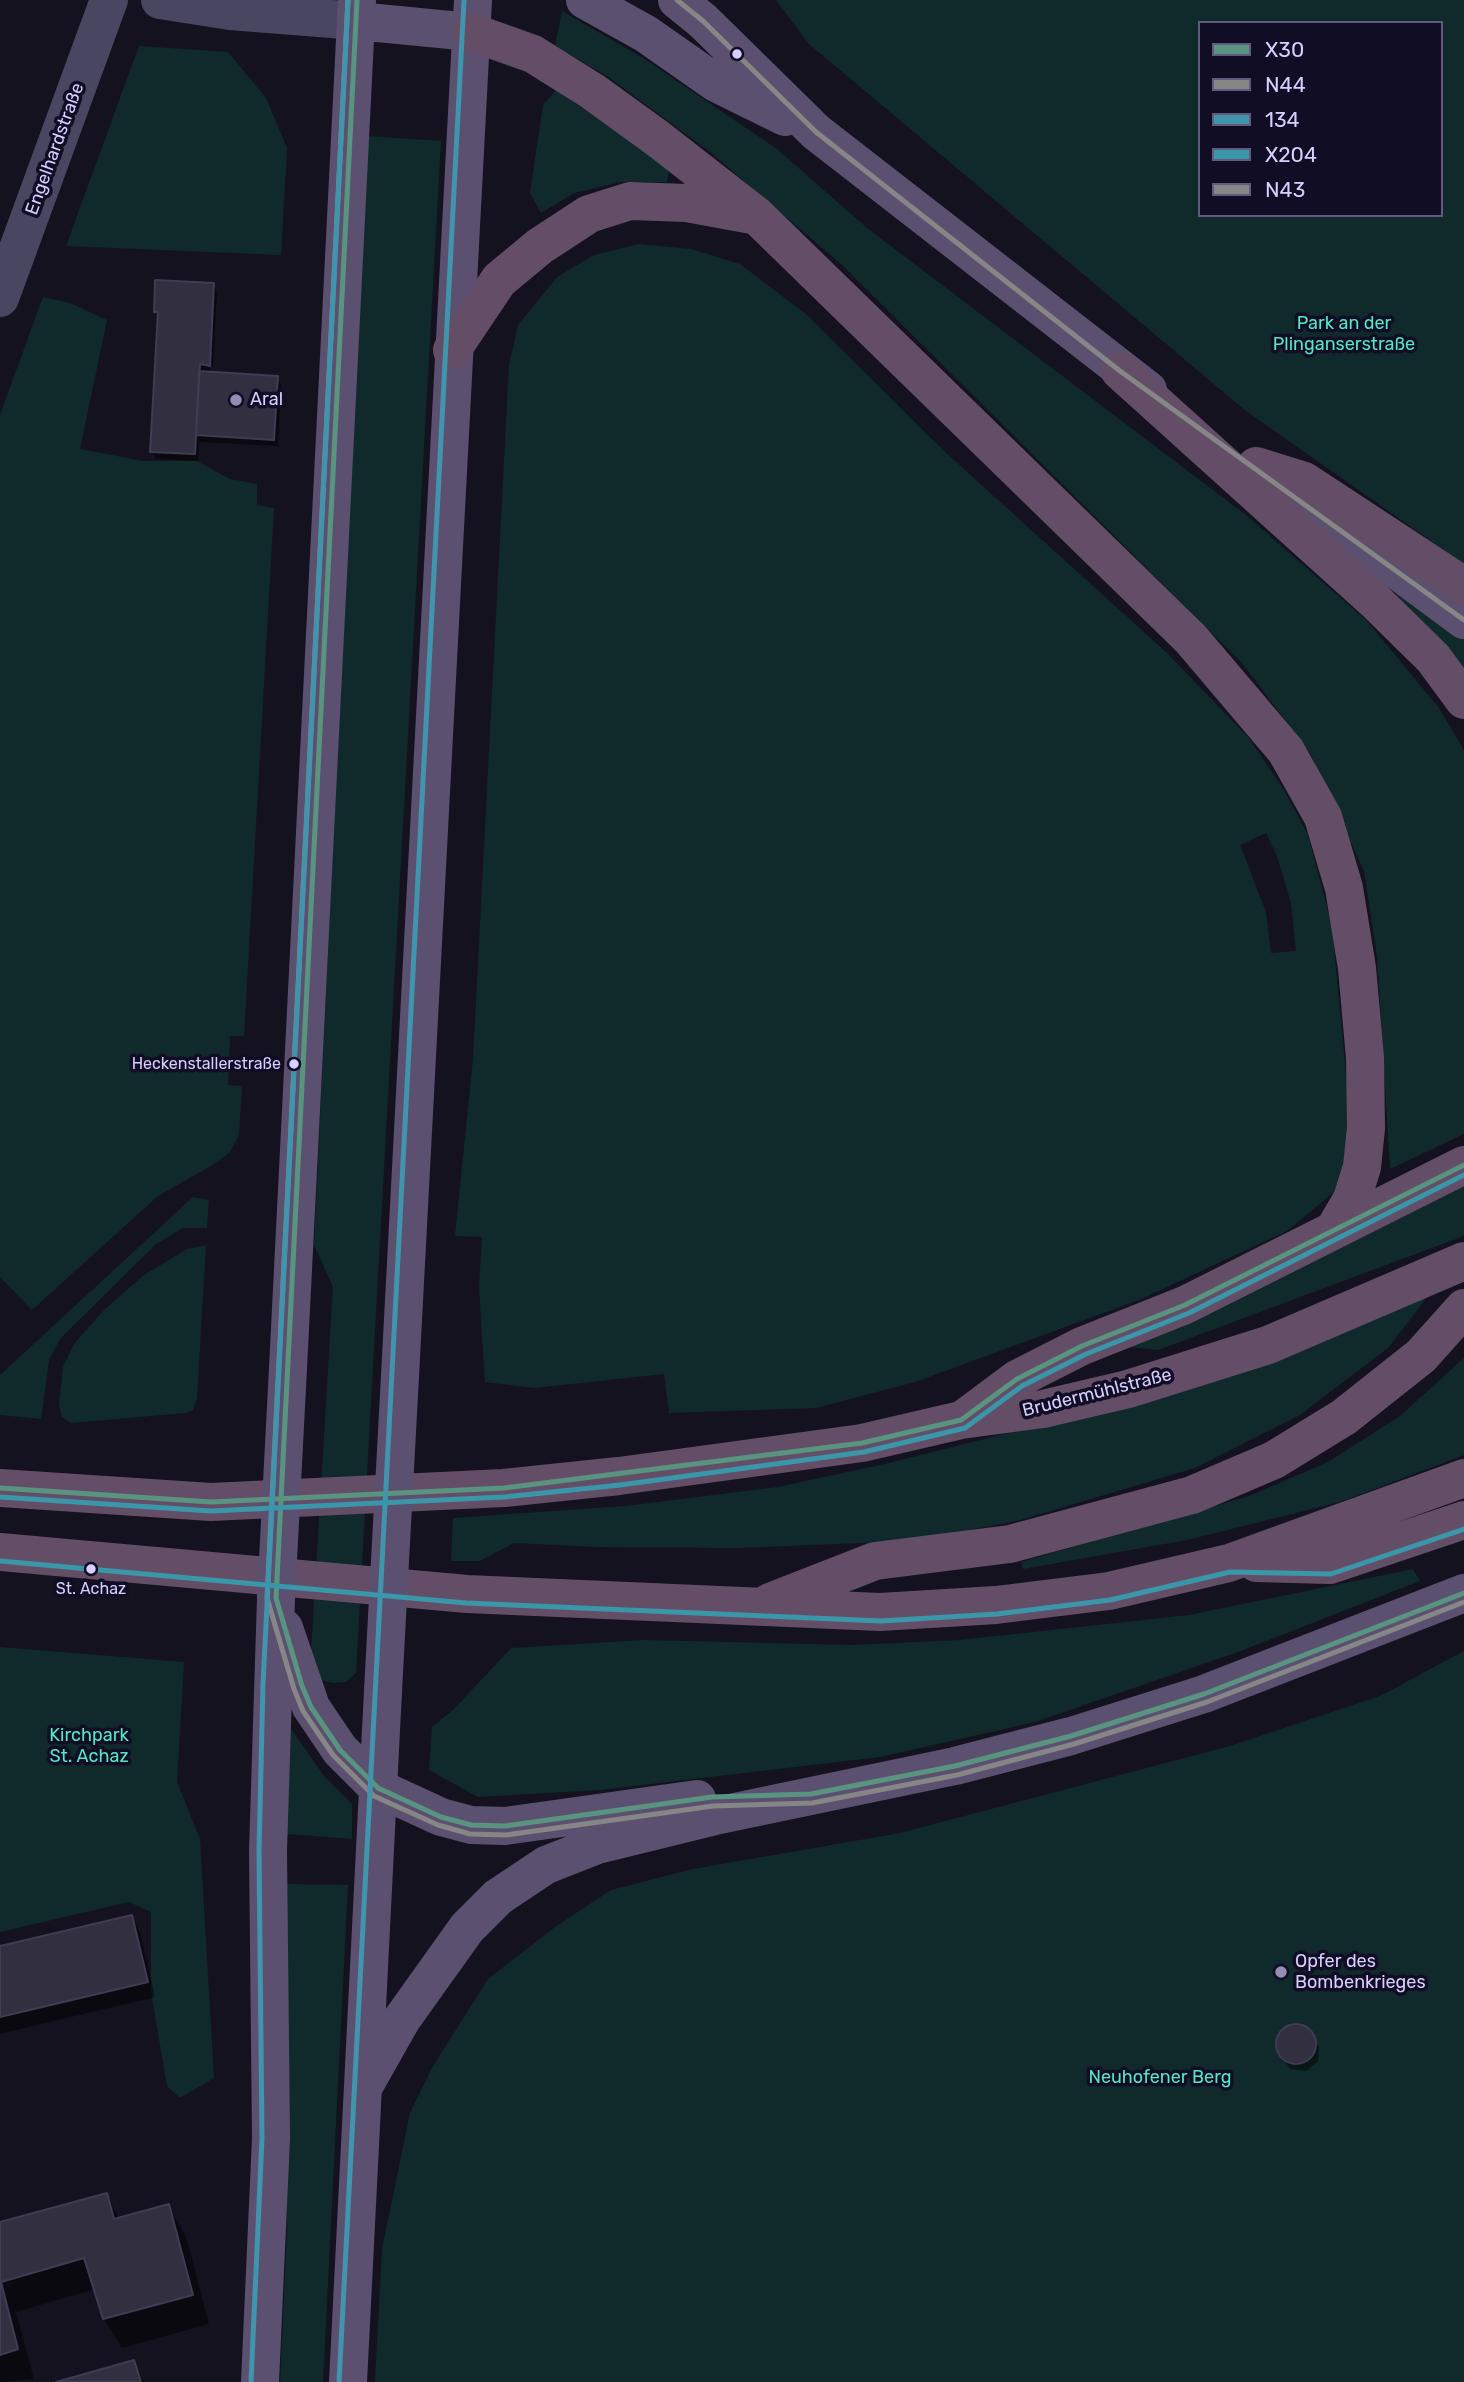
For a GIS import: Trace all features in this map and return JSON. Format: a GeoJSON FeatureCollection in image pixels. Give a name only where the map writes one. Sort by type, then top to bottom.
{"type":"FeatureCollection","features":[{"type":"Feature","properties":{"kind":"highway"},"geometry":{"type":"LineString","coordinates":[[472,16],[592,91],[757,216],[1191,639],[1286,751],[1323,817],[1344,888],[1357,968],[1365,1058],[1366,1128],[1362,1167],[1352,1199],[1335,1228]]}},
{"type":"Feature","properties":{"kind":"highway"},"geometry":{"type":"LineString","coordinates":[[452,350],[499,280],[540,246],[589,214],[630,201],[687,203],[757,216]]}},
{"type":"Feature","properties":{"kind":"highway"},"geometry":{"type":"LineString","coordinates":[[1120,371],[1376,602],[1433,658],[1464,701]]}},
{"type":"Feature","properties":{"kind":"highway"},"geometry":{"type":"LineString","coordinates":[[1256,466],[1304,481],[1464,586]]}},
{"type":"Feature","properties":{"kind":"highway"},"geometry":{"type":"LineString","coordinates":[[961,1420],[1017,1380],[1060,1357],[1185,1305],[1464,1166]]}},
{"type":"Feature","properties":{"kind":"highway","name":"Brudermühlstraße"},"geometry":{"type":"LineString","coordinates":[[0,1489],[211,1502],[504,1488],[620,1476],[862,1443],[961,1420],[1043,1409],[1128,1389],[1268,1345],[1464,1261]]}},
{"type":"Feature","properties":{"kind":"highway"},"geometry":{"type":"LineString","coordinates":[[758,1607],[875,1560],[1010,1544],[1192,1495],[1274,1460],[1344,1418],[1421,1356],[1464,1308]]}},
{"type":"Feature","properties":{"kind":"highway"},"geometry":{"type":"LineString","coordinates":[[0,1552],[467,1594],[880,1612],[996,1605],[1109,1591],[1229,1563],[1464,1478]]}},
{"type":"Feature","properties":{"kind":"highway"},"geometry":{"type":"LineString","coordinates":[[1229,1563],[1331,1565],[1464,1520]]}},
{"type":"Feature","properties":{"kind":"main road"},"geometry":{"type":"LineString","coordinates":[[585,0],[637,28],[716,83],[816,132]]}},
{"type":"Feature","properties":{"kind":"main road"},"geometry":{"type":"LineString","coordinates":[[677,0],[703,21],[816,132],[1120,371],[1256,466],[1464,620]]}},
{"type":"Feature","properties":{"kind":"main road"},"geometry":{"type":"LineString","coordinates":[[260,2382],[271,2138],[268,1851],[287,1685],[276,1598],[357,10],[472,16],[452,350],[348,2382]]}},
{"type":"Feature","properties":{"kind":"main road"},"geometry":{"type":"LineString","coordinates":[[363,2088],[402,2019],[467,1928],[498,1897],[546,1865],[597,1845],[811,1794],[956,1766],[1071,1736],[1204,1693],[1464,1593]]}},
{"type":"Feature","properties":{"kind":"main road"},"geometry":{"type":"LineString","coordinates":[[287,1685],[311,1707],[340,1750],[378,1788],[441,1817],[471,1825],[505,1826],[712,1797],[811,1794]]}},
{"type":"Feature","properties":{"kind":"street","name":"Engelhardstraße"},"geometry":{"type":"LineString","coordinates":[[0,298],[109,0]]}},
{"type":"Feature","properties":{"kind":"street"},"geometry":{"type":"LineString","coordinates":[[160,0],[230,12],[357,10]]}},
{"type":"Feature","properties":{"kind":"green space","name":"Park an der Plinganserstraße"},"geometry":{"type":"Polygon","coordinates":[[[776,0],[1464,0],[1464,564],[1246,411],[809,44],[776,0]]]}},
{"type":"Feature","properties":{"kind":"green space"},"geometry":{"type":"Polygon","coordinates":[[[562,11],[643,58],[777,149],[867,228],[1246,515],[1367,621],[1439,708],[1464,750],[1464,1134],[1390,1169],[1377,956],[1364,871],[1310,753],[1242,663],[842,265],[710,152],[607,76],[555,46],[562,11]]]}},
{"type":"Feature","properties":{"kind":"green space"},"geometry":{"type":"Polygon","coordinates":[[[139,46],[228,52],[266,98],[287,148],[281,255],[66,246],[139,46]]]}},
{"type":"Feature","properties":{"kind":"green space"},"geometry":{"type":"Polygon","coordinates":[[[556,90],[669,168],[667,182],[621,182],[574,193],[541,213],[530,193],[543,105],[556,90]]]}},
{"type":"Feature","properties":{"kind":"green space"},"geometry":{"type":"Polygon","coordinates":[[[367,136],[441,141],[356,1673],[346,1682],[333,1683],[320,1680],[310,1669],[333,1287],[314,1245],[367,136]]]}},
{"type":"Feature","properties":{"kind":"green space"},"geometry":{"type":"Polygon","coordinates":[[[639,244],[691,249],[740,264],[807,315],[944,451],[1167,653],[1248,737],[1283,788],[1308,835],[1332,926],[1347,1085],[1348,1154],[1334,1192],[1287,1231],[1139,1300],[915,1382],[816,1408],[669,1413],[664,1374],[534,1388],[485,1382],[479,1286],[482,1237],[455,1236],[473,1059],[509,365],[518,325],[557,277],[594,255],[639,244]],[[1266,833],[1240,845],[1266,912],[1271,953],[1296,951],[1291,903],[1277,856],[1266,833]]]}},
{"type":"Feature","properties":{"kind":"green space"},"geometry":{"type":"Polygon","coordinates":[[[43,297],[70,303],[107,320],[80,449],[143,461],[197,461],[230,479],[257,484],[257,505],[274,508],[244,1036],[230,1036],[228,1085],[242,1086],[239,1135],[230,1152],[158,1196],[32,1310],[0,1277],[0,415],[43,297]]]}},
{"type":"Feature","properties":{"kind":"green space"},"geometry":{"type":"Polygon","coordinates":[[[1400,590],[1464,639],[1464,672],[1394,597],[1400,590]]]}},
{"type":"Feature","properties":{"kind":"green space"},"geometry":{"type":"Polygon","coordinates":[[[1464,1181],[1464,1236],[1158,1350],[1128,1347],[1464,1181]]]}},
{"type":"Feature","properties":{"kind":"green space"},"geometry":{"type":"Polygon","coordinates":[[[193,1197],[209,1200],[207,1228],[183,1228],[156,1244],[60,1339],[49,1360],[41,1419],[0,1415],[0,1375],[193,1197]]]}},
{"type":"Feature","properties":{"kind":"green space"},"geometry":{"type":"Polygon","coordinates":[[[206,1245],[197,1398],[193,1410],[185,1413],[71,1423],[62,1417],[59,1405],[63,1367],[74,1344],[104,1310],[144,1275],[187,1249],[206,1245]]]}},
{"type":"Feature","properties":{"kind":"green space"},"geometry":{"type":"Polygon","coordinates":[[[1431,1292],[1388,1348],[1300,1415],[1195,1468],[1017,1521],[911,1541],[737,1548],[597,1547],[514,1543],[480,1561],[451,1561],[453,1518],[626,1506],[778,1487],[889,1463],[1115,1406],[1431,1292]]]}},
{"type":"Feature","properties":{"kind":"green space"},"geometry":{"type":"Polygon","coordinates":[[[1464,1358],[1464,1455],[1340,1502],[1187,1540],[1023,1569],[1021,1562],[1249,1496],[1328,1462],[1400,1416],[1464,1358]]]}},
{"type":"Feature","properties":{"kind":"green space"},"geometry":{"type":"Polygon","coordinates":[[[1413,1569],[1420,1581],[1238,1652],[1035,1722],[880,1757],[600,1790],[478,1797],[429,1770],[432,1727],[454,1709],[511,1648],[644,1640],[852,1645],[960,1640],[1189,1615],[1413,1569]]]}},
{"type":"Feature","properties":{"kind":"green space","name":"Kirchpark St. Achaz"},"geometry":{"type":"Polygon","coordinates":[[[0,1647],[184,1662],[177,1782],[200,1839],[214,2078],[180,2098],[167,2086],[151,1992],[151,1912],[129,1902],[0,1932],[0,1647]]]}},
{"type":"Feature","properties":{"kind":"green space","name":"Neuhofener Berg"},"geometry":{"type":"Polygon","coordinates":[[[1464,1651],[1464,2382],[375,2382],[382,2249],[410,2113],[433,2066],[488,1979],[555,1927],[611,1890],[693,1869],[900,1833],[1230,1746],[1380,1696],[1464,1651]]]}},
{"type":"Feature","properties":{"kind":"green space"},"geometry":{"type":"Polygon","coordinates":[[[289,1726],[324,1776],[352,1804],[352,1839],[286,1834],[289,1726]]]}},
{"type":"Feature","properties":{"kind":"green space"},"geometry":{"type":"Polygon","coordinates":[[[285,1884],[348,1885],[323,2382],[280,2382],[287,2230],[285,1884]]]}},
{"type":"Feature","properties":{"kind":"building"},"geometry":{"type":"Polygon","coordinates":[[[155,280],[214,283],[210,366],[200,364],[195,454],[150,452],[158,312],[154,312],[155,280]]]}},
{"type":"Feature","properties":{"kind":"building"},"geometry":{"type":"Polygon","coordinates":[[[199,371],[278,376],[274,440],[196,435],[199,371]]]}},
{"type":"Feature","properties":{"kind":"building"},"geometry":{"type":"Polygon","coordinates":[[[132,1915],[148,1982],[0,2017],[0,1946],[132,1915]]]}},
{"type":"Feature","properties":{"kind":"building"},"geometry":{"type":"Polygon","coordinates":[[[1296,2024],[1310,2030],[1316,2044],[1310,2058],[1296,2064],[1282,2058],[1276,2044],[1282,2030],[1296,2024]]]}},
{"type":"Feature","properties":{"kind":"building"},"geometry":{"type":"Polygon","coordinates":[[[107,2193],[114,2219],[169,2204],[193,2295],[103,2319],[84,2258],[1,2282],[18,2349],[0,2355],[0,2222],[107,2193]]]}},
{"type":"Feature","properties":{"kind":"building"},"geometry":{"type":"Polygon","coordinates":[[[134,2360],[141,2382],[56,2382],[134,2360]]]}},
{"type":"Feature","properties":{"kind":"transit line","name":"N44"},"geometry":{"type":"LineString","coordinates":[[348,0],[267,1598],[303,1711],[333,1755],[374,1796],[438,1825],[470,1834],[506,1835],[713,1806],[812,1803],[957,1775],[1074,1744],[1207,1702],[1464,1602]]}},
{"type":"Feature","properties":{"kind":"transit line","name":"134"},"geometry":{"type":"LineString","coordinates":[[251,2382],[262,2138],[259,1851],[263,1684],[348,0]]}},
{"type":"Feature","properties":{"kind":"transit line","name":"X30"},"geometry":{"type":"LineString","coordinates":[[357,0],[276,1598],[302,1686],[311,1707],[340,1750],[378,1788],[441,1817],[471,1825],[505,1826],[712,1797],[811,1794],[955,1766],[1071,1736],[1204,1694],[1464,1593]]}},
{"type":"Feature","properties":{"kind":"transit line","name":"134"},"geometry":{"type":"LineString","coordinates":[[339,2382],[464,0]]}},
{"type":"Feature","properties":{"kind":"transit line","name":"N43"},"geometry":{"type":"LineString","coordinates":[[677,0],[703,21],[816,132],[1120,371],[1464,620]]}},
{"type":"Feature","properties":{"kind":"transit line","name":"X30"},"geometry":{"type":"LineString","coordinates":[[0,1488],[211,1502],[504,1488],[862,1443],[961,1420],[1017,1379],[1082,1346],[1185,1305],[1464,1165]]}},
{"type":"Feature","properties":{"kind":"transit line","name":"X204"},"geometry":{"type":"LineString","coordinates":[[0,1497],[211,1511],[504,1497],[620,1485],[864,1452],[965,1428],[1022,1386],[1086,1354],[1189,1313],[1464,1175]]}},
{"type":"Feature","properties":{"kind":"transit line","name":"X204"},"geometry":{"type":"LineString","coordinates":[[0,1561],[466,1603],[881,1621],[997,1614],[1110,1600],[1230,1572],[1331,1574],[1464,1529]]}},
{"type":"Feature","properties":{"kind":"place","name":"Aral"},"geometry":{"type":"Point","coordinates":[236,400]}},
{"type":"Feature","properties":{"kind":"place","name":"Heckenstallerstraße"},"geometry":{"type":"Point","coordinates":[294,1064]}},
{"type":"Feature","properties":{"kind":"place","name":"St. Achaz"},"geometry":{"type":"Point","coordinates":[91,1569]}},
{"type":"Feature","properties":{"kind":"place","name":"Opfer des Bombenkrieges"},"geometry":{"type":"Point","coordinates":[1281,1972]}}]}
